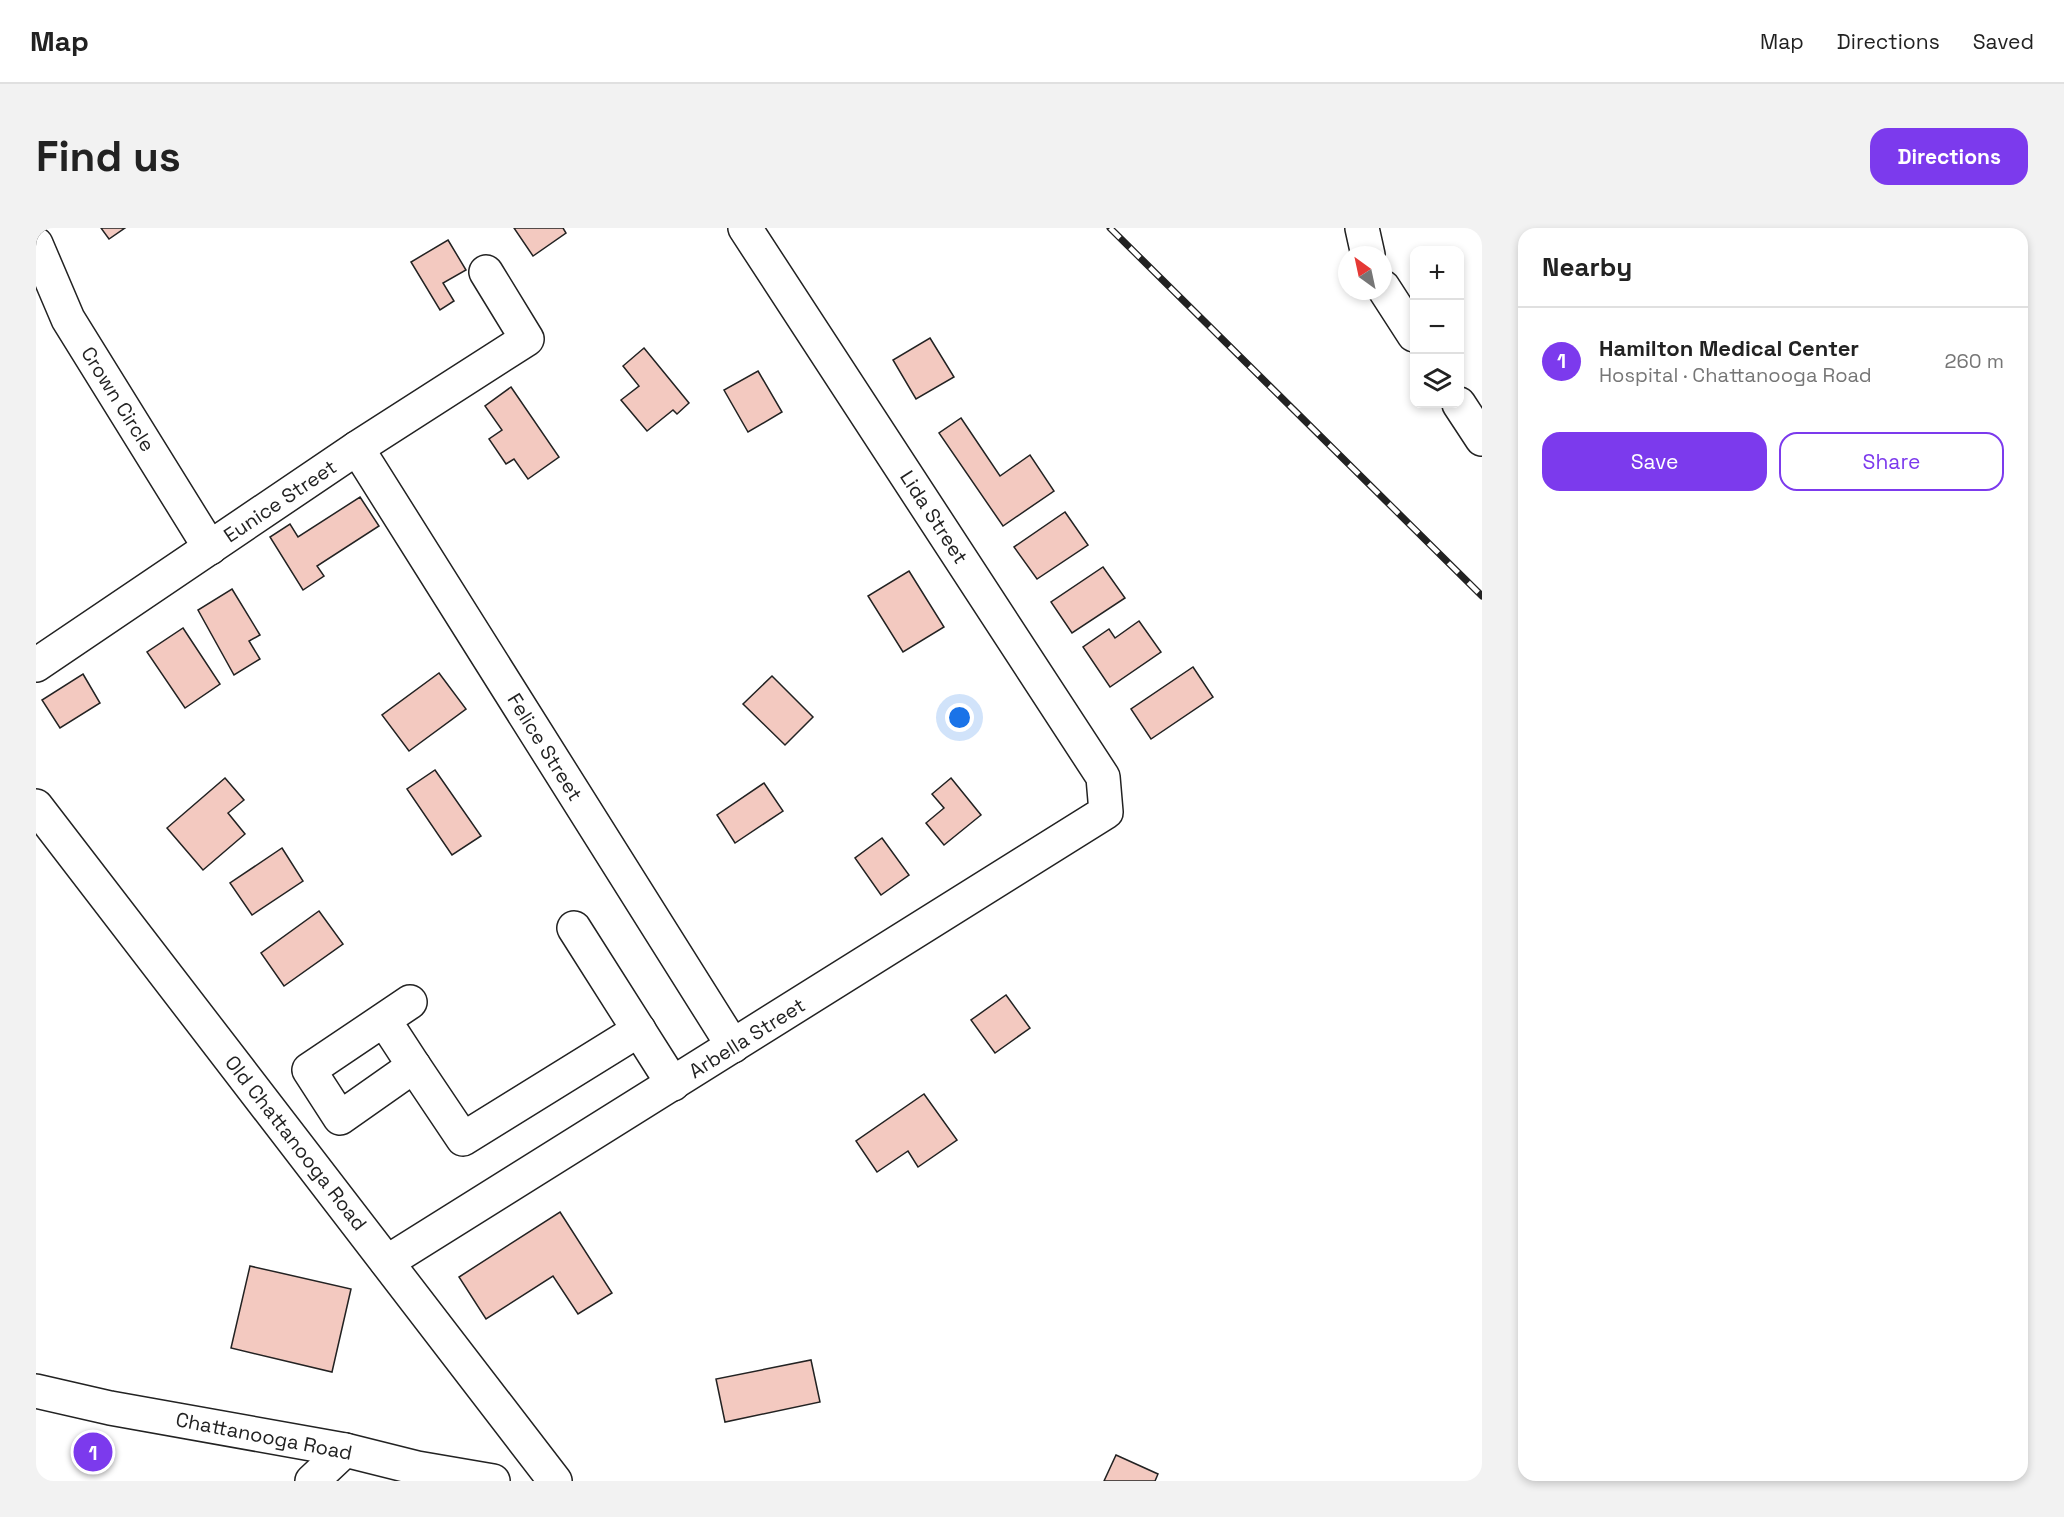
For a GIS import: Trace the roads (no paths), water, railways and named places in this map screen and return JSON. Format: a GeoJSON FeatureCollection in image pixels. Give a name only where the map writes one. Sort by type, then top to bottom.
{"type":"FeatureCollection","features":[{"type":"Feature","properties":{"kind":"street","name":"Lida Street"},"geometry":{"type":"LineString","coordinates":[[745,228],[1103,777],[1106,812]]}},
{"type":"Feature","properties":{"kind":"street"},"geometry":{"type":"LineString","coordinates":[[1362,228],[1366,246]]}},
{"type":"Feature","properties":{"kind":"street","name":"Crown Circle"},"geometry":{"type":"LineString","coordinates":[[36,244],[68,319],[210,548]]}},
{"type":"Feature","properties":{"kind":"street","name":"Eunice Street"},"geometry":{"type":"LineString","coordinates":[[36,665],[357,448],[527,339],[486,272]]}},
{"type":"Feature","properties":{"kind":"street"},"geometry":{"type":"LineString","coordinates":[[1391,300],[1410,329]]}},
{"type":"Feature","properties":{"kind":"street"},"geometry":{"type":"LineString","coordinates":[[1462,408],[1482,439]]}},
{"type":"Feature","properties":{"kind":"street","name":"Felice Street"},"geometry":{"type":"LineString","coordinates":[[357,448],[734,1046]]}},
{"type":"Feature","properties":{"kind":"street","name":"Old Chattanooga Road"},"geometry":{"type":"LineString","coordinates":[[36,806],[555,1481]]}},
{"type":"Feature","properties":{"kind":"street","name":"Arbella Street"},"geometry":{"type":"LineString","coordinates":[[387,1262],[1106,812]]}},
{"type":"Feature","properties":{"kind":"street"},"geometry":{"type":"LineString","coordinates":[[574,928],[673,1084]]}},
{"type":"Feature","properties":{"kind":"street"},"geometry":{"type":"LineString","coordinates":[[340,1118],[309,1071],[410,1002]]}},
{"type":"Feature","properties":{"kind":"street"},"geometry":{"type":"LineString","coordinates":[[384,1020],[464,1139],[639,1030]]}},
{"type":"Feature","properties":{"kind":"street"},"geometry":{"type":"LineString","coordinates":[[298,1145],[414,1066]]}},
{"type":"Feature","properties":{"kind":"street","name":"Chattanooga Road"},"geometry":{"type":"LineString","coordinates":[[36,1391],[110,1408],[345,1450],[417,1468],[483,1480]]}},
{"type":"Feature","properties":{"kind":"street"},"geometry":{"type":"LineString","coordinates":[[312,1481],[345,1450]]}},
{"type":"Feature","properties":{"kind":"railway"},"geometry":{"type":"LineString","coordinates":[[1110,228],[1482,596]]}},
{"type":"Feature","properties":{"kind":"place","name":"Hamilton Medical Center"},"geometry":{"type":"Point","coordinates":[93,1452]}}]}
